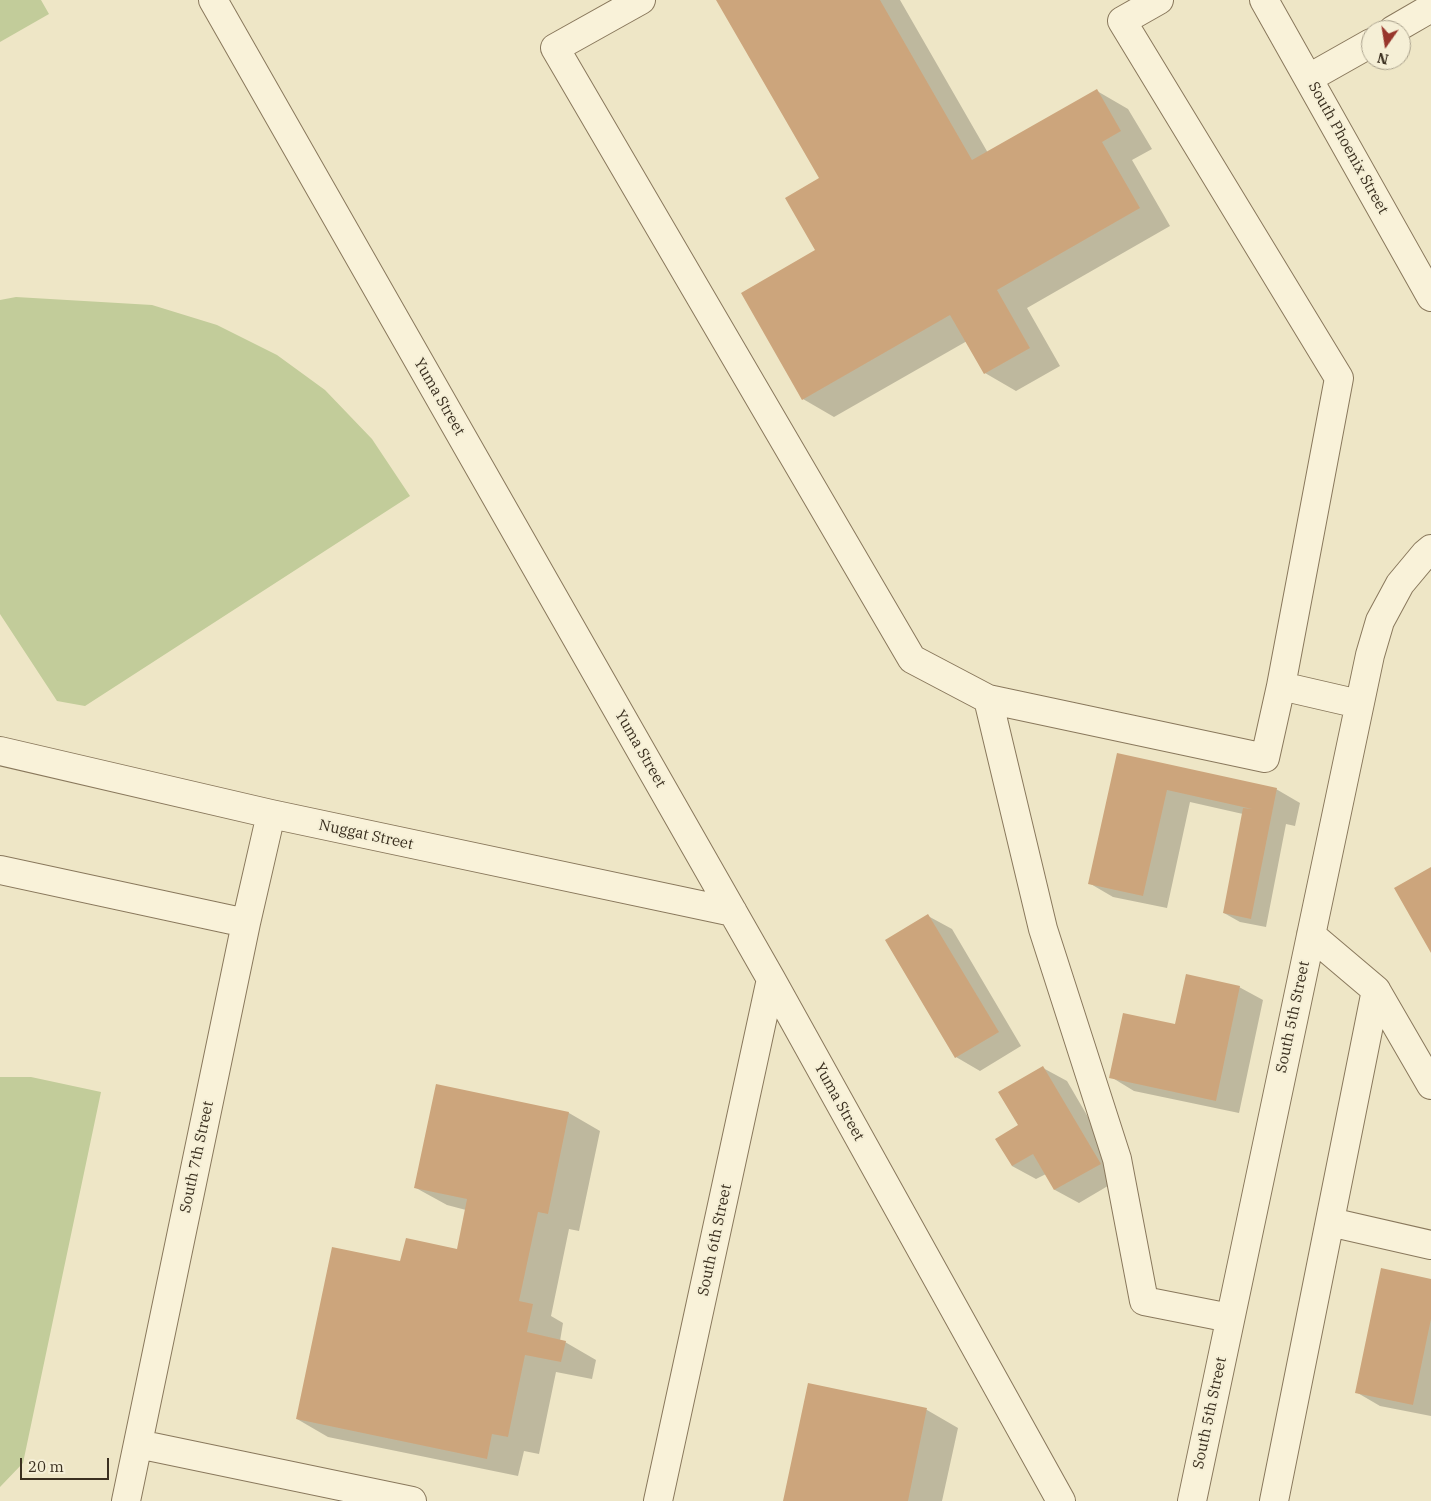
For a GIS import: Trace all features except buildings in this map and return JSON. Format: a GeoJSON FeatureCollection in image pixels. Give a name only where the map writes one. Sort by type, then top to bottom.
{"type":"FeatureCollection","features":[{"type":"Feature","properties":{"kind":"street","name":"Yuma Street"},"geometry":{"type":"LineString","coordinates":[[213,0],[771,979],[1061,1501]]}},
{"type":"Feature","properties":{"kind":"street"},"geometry":{"type":"LineString","coordinates":[[641,0],[555,48],[912,659],[988,699],[1264,758],[1280,686],[1339,378],[1122,22],[1159,0]]}},
{"type":"Feature","properties":{"kind":"street","name":"South Phoenix Street"},"geometry":{"type":"LineString","coordinates":[[1264,0],[1431,297]]}},
{"type":"Feature","properties":{"kind":"street"},"geometry":{"type":"LineString","coordinates":[[1410,20],[1431,8]]}},
{"type":"Feature","properties":{"kind":"street"},"geometry":{"type":"LineString","coordinates":[[1309,78],[1361,49]]}},
{"type":"Feature","properties":{"kind":"street","name":"South 5th Street"},"geometry":{"type":"LineString","coordinates":[[1192,1501],[1370,655],[1380,621],[1400,584],[1431,549]]}},
{"type":"Feature","properties":{"kind":"street"},"geometry":{"type":"LineString","coordinates":[[1280,686],[1359,704]]}},
{"type":"Feature","properties":{"kind":"street"},"geometry":{"type":"LineString","coordinates":[[988,699],[1043,929],[1117,1159],[1144,1301],[1230,1318]]}},
{"type":"Feature","properties":{"kind":"street","name":"Nuggat Street"},"geometry":{"type":"LineString","coordinates":[[0,751],[270,814],[733,912]]}},
{"type":"Feature","properties":{"kind":"street","name":"South 7th Street"},"geometry":{"type":"LineString","coordinates":[[126,1501],[270,814]]}},
{"type":"Feature","properties":{"kind":"street"},"geometry":{"type":"LineString","coordinates":[[0,870],[246,923]]}},
{"type":"Feature","properties":{"kind":"street"},"geometry":{"type":"LineString","coordinates":[[1310,936],[1376,990],[1431,1085]]}},
{"type":"Feature","properties":{"kind":"street","name":"South 6th Street"},"geometry":{"type":"LineString","coordinates":[[658,1501],[771,979]]}},
{"type":"Feature","properties":{"kind":"street"},"geometry":{"type":"LineString","coordinates":[[1274,1501],[1376,990]]}},
{"type":"Feature","properties":{"kind":"street"},"geometry":{"type":"LineString","coordinates":[[1330,1222],[1431,1245]]}},
{"type":"Feature","properties":{"kind":"street"},"geometry":{"type":"LineString","coordinates":[[138,1444],[412,1501]]}},
{"type":"Feature","properties":{"kind":"green space"},"geometry":{"type":"Polygon","coordinates":[[[0,0],[41,0],[49,14],[0,42],[0,0]]]}},
{"type":"Feature","properties":{"kind":"green space"},"geometry":{"type":"Polygon","coordinates":[[[16,297],[152,305],[217,325],[277,355],[325,390],[372,439],[410,496],[85,706],[57,701],[0,614],[0,300],[16,297]]]}},
{"type":"Feature","properties":{"kind":"green space"},"geometry":{"type":"Polygon","coordinates":[[[0,1077],[31,1077],[101,1092],[23,1463],[0,1487],[0,1077]]]}}]}
